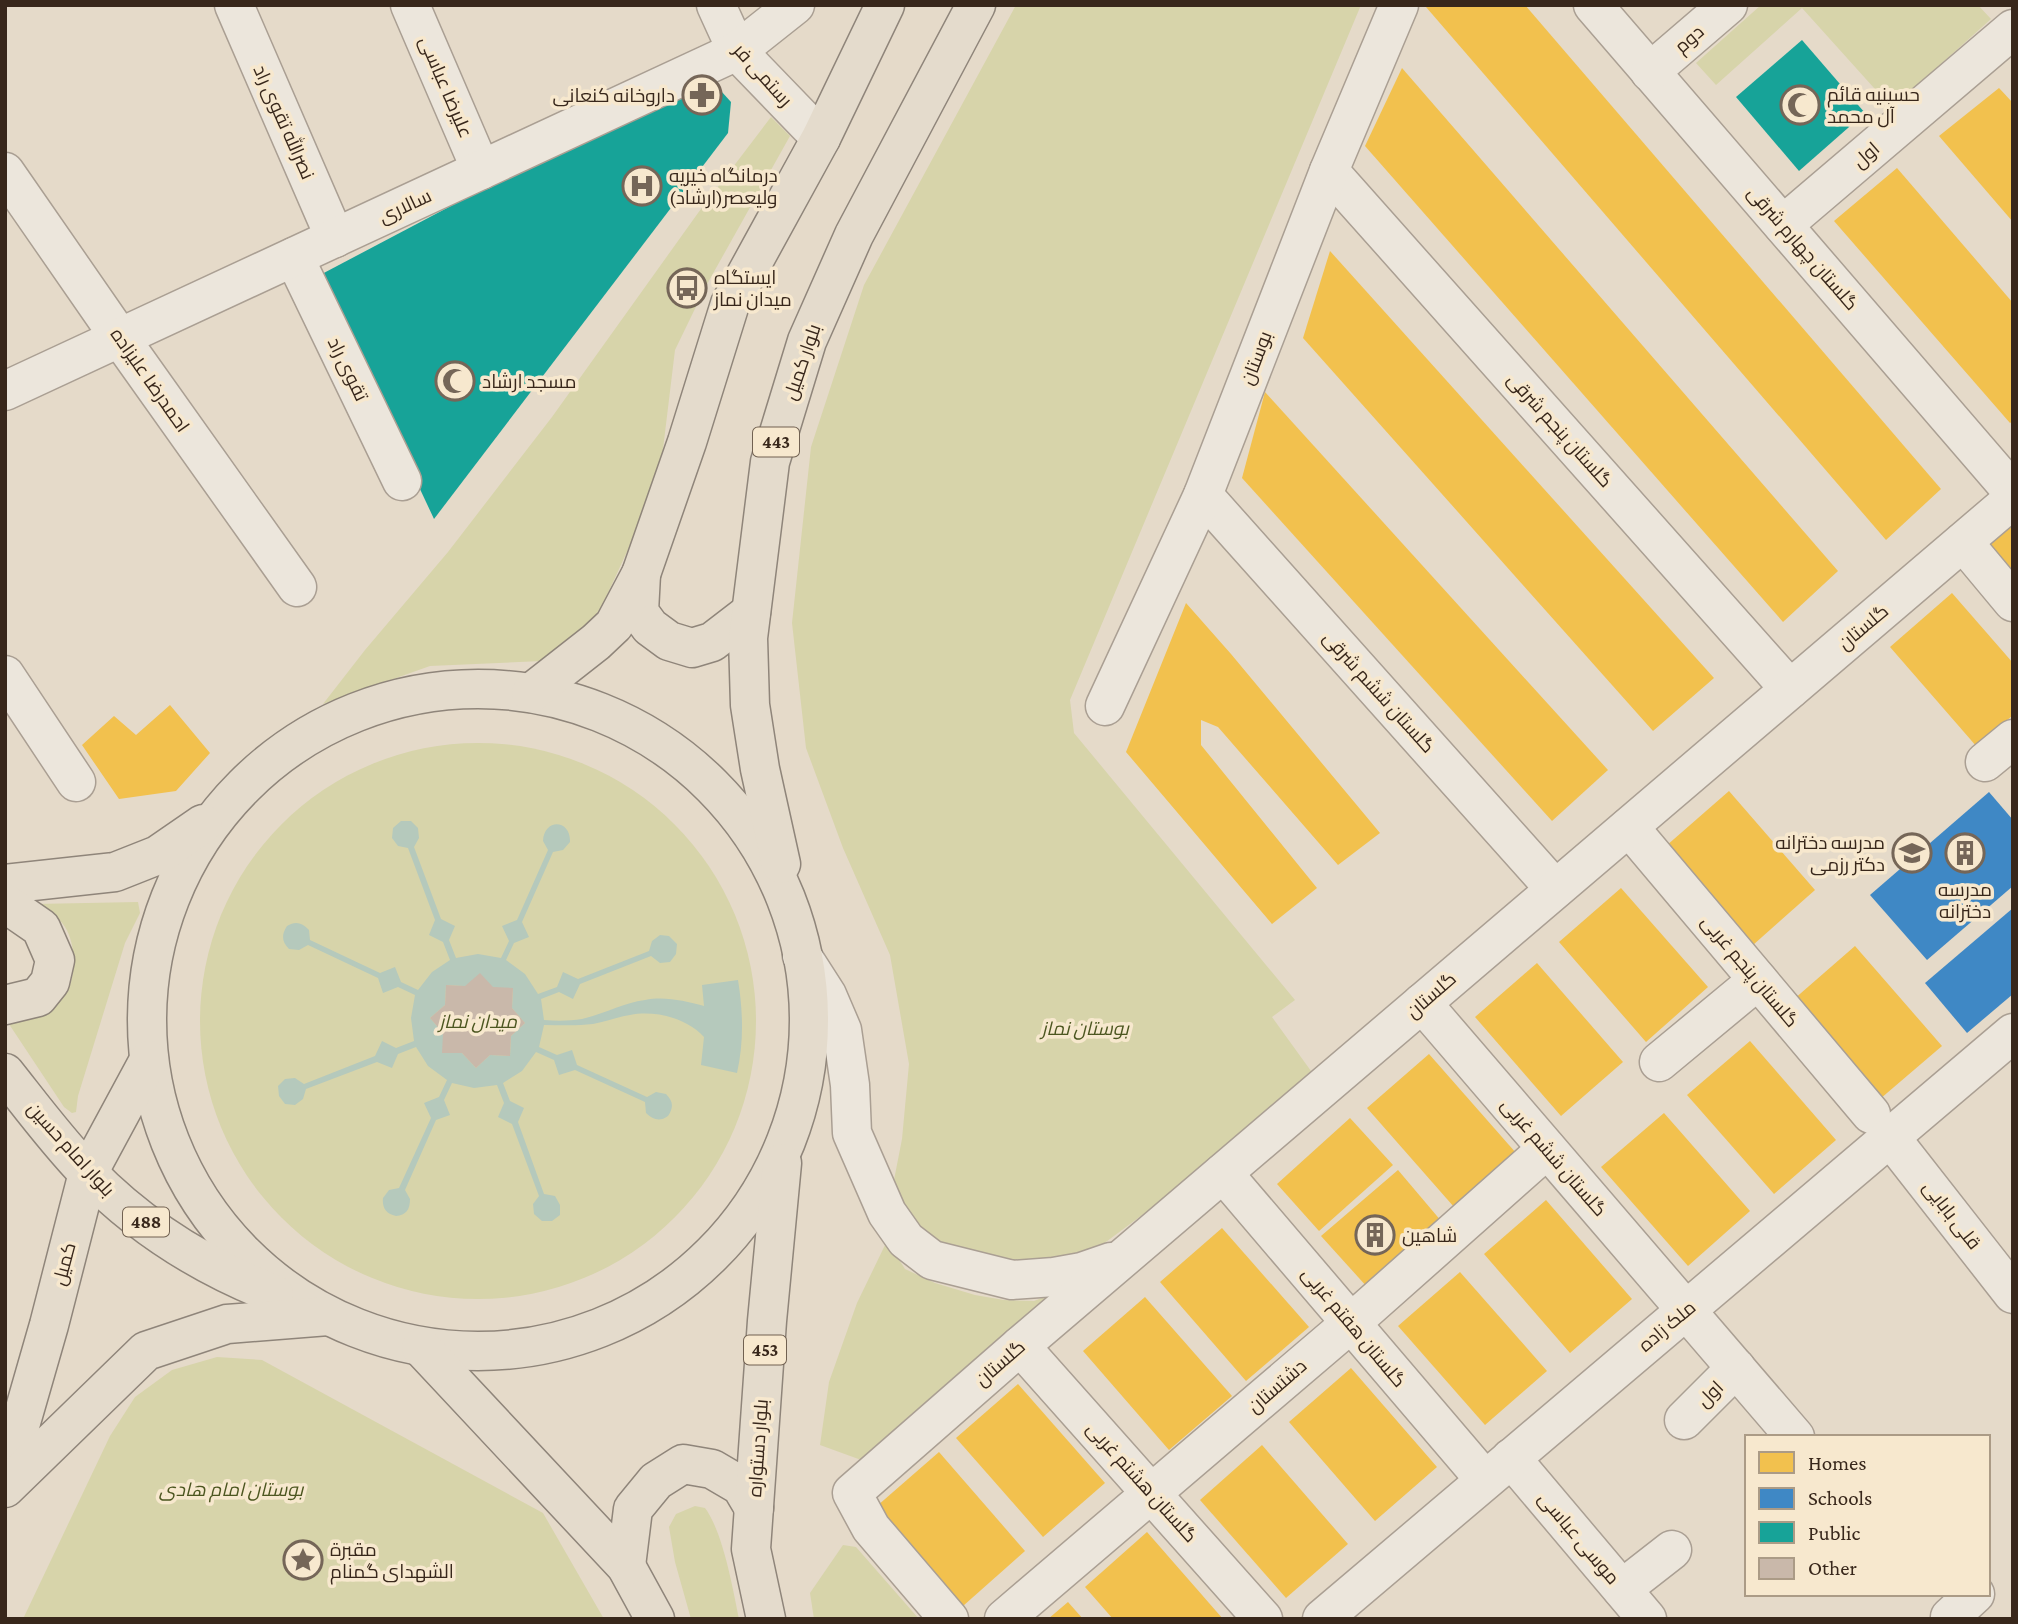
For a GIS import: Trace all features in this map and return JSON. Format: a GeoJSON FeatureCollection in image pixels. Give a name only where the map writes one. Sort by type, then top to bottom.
{"type":"FeatureCollection","features":[{"type":"Feature","properties":{"kind":"main road"},"geometry":{"type":"LineString","coordinates":[[531,693],[614,625],[641,574],[687,442],[730,304],[821,138],[885,5]]}},
{"type":"Feature","properties":{"kind":"main road","name":"بلوار کمیل"},"geometry":{"type":"LineString","coordinates":[[792,918],[761,769],[751,705],[748,638],[770,462],[807,341],[854,235],[976,5]]}},
{"type":"Feature","properties":{"kind":"main road"},"geometry":{"type":"LineString","coordinates":[[641,574],[639,612],[650,627],[669,641],[692,648],[712,642],[751,611]]}},
{"type":"Feature","properties":{"kind":"main road"},"geometry":{"type":"LineString","coordinates":[[496,689],[531,693],[596,711],[655,741],[708,782],[751,834],[774,874],[792,918],[802,956],[808,996],[805,1074],[783,1151],[765,1186],[722,1245],[673,1289],[616,1322],[554,1343],[521,1349],[477,1351],[421,1347],[358,1329],[328,1315],[248,1258],[206,1209],[184,1172],[163,1123],[149,1060],[146,1022],[153,949],[177,878],[195,845],[239,789],[294,744],[357,711],[425,692],[496,689]]}},
{"type":"Feature","properties":{"kind":"main road"},"geometry":{"type":"LineString","coordinates":[[5,884],[115,872],[158,855],[216,815]]}},
{"type":"Feature","properties":{"kind":"main road"},"geometry":{"type":"LineString","coordinates":[[5,903],[41,928],[55,960],[50,982],[38,997],[5,1005]]}},
{"type":"Feature","properties":{"kind":"main road","name":"کمیل"},"geometry":{"type":"LineString","coordinates":[[5,1478],[88,1173],[149,1060]]}},
{"type":"Feature","properties":{"kind":"main road","name":"بلوار امام حسین"},"geometry":{"type":"LineString","coordinates":[[5,1073],[88,1173],[127,1208],[203,1262],[242,1282],[328,1315]]}},
{"type":"Feature","properties":{"kind":"main road","name":"بلوار دستواره"},"geometry":{"type":"LineString","coordinates":[[766,1619],[751,1549],[767,1321],[783,1151]]}},
{"type":"Feature","properties":{"kind":"main road"},"geometry":{"type":"LineString","coordinates":[[5,1488],[146,1351],[227,1324],[328,1315]]}},
{"type":"Feature","properties":{"kind":"main road"},"geometry":{"type":"LineString","coordinates":[[421,1347],[626,1566],[655,1619]]}},
{"type":"Feature","properties":{"kind":"main road"},"geometry":{"type":"LineString","coordinates":[[626,1566],[632,1509],[656,1480],[683,1464],[712,1469],[741,1486],[754,1508]]}},
{"type":"Feature","properties":{"kind":"street","name":"نصرالله تقوی راد"},"geometry":{"type":"LineString","coordinates":[[233,5],[335,238]]}},
{"type":"Feature","properties":{"kind":"street","name":"علیرضا عباسی"},"geometry":{"type":"LineString","coordinates":[[410,5],[481,170]]}},
{"type":"Feature","properties":{"kind":"street","name":"رستمی فر"},"geometry":{"type":"LineString","coordinates":[[716,5],[737,51],[821,138]]}},
{"type":"Feature","properties":{"kind":"street","name":"سالاری"},"geometry":{"type":"LineString","coordinates":[[5,391],[737,51],[795,5]]}},
{"type":"Feature","properties":{"kind":"street","name":"بوستان"},"geometry":{"type":"LineString","coordinates":[[1104,706],[1203,495],[1329,171],[1399,5]]}},
{"type":"Feature","properties":{"kind":"street","name":"گلستان چهارم شرقی"},"geometry":{"type":"LineString","coordinates":[[1593,5],[2013,492]]}},
{"type":"Feature","properties":{"kind":"street","name":"دوم"},"geometry":{"type":"LineString","coordinates":[[1650,72],[1728,5]]}},
{"type":"Feature","properties":{"kind":"street","name":"اول"},"geometry":{"type":"LineString","coordinates":[[1783,225],[2013,29]]}},
{"type":"Feature","properties":{"kind":"street","name":"گلستان پنجم شرقی"},"geometry":{"type":"LineString","coordinates":[[1329,171],[1790,690]]}},
{"type":"Feature","properties":{"kind":"street","name":"احمدرضا علیزاده"},"geometry":{"type":"LineString","coordinates":[[5,172],[297,587]]}},
{"type":"Feature","properties":{"kind":"street","name":"تقوی راد"},"geometry":{"type":"LineString","coordinates":[[294,257],[402,481]]}},
{"type":"Feature","properties":{"kind":"street","name":"گلستان ششم شرقی"},"geometry":{"type":"LineString","coordinates":[[1203,495],[1555,889]]}},
{"type":"Feature","properties":{"kind":"street","name":"گلستان"},"geometry":{"type":"LineString","coordinates":[[949,1619],[871,1528],[852,1493],[1020,1346],[2013,499]]}},
{"type":"Feature","properties":{"kind":"street"},"geometry":{"type":"LineString","coordinates":[[1964,542],[2013,602]]}},
{"type":"Feature","properties":{"kind":"street"},"geometry":{"type":"LineString","coordinates":[[5,675],[76,782]]}},
{"type":"Feature","properties":{"kind":"street","name":"گلستان پنجم غربی"},"geometry":{"type":"LineString","coordinates":[[1629,827],[1881,1126]]}},
{"type":"Feature","properties":{"kind":"street"},"geometry":{"type":"LineString","coordinates":[[802,956],[827,995],[842,1030],[850,1085],[852,1133],[887,1213],[905,1240],[932,1261],[1012,1280],[1082,1272],[1123,1258]]}},
{"type":"Feature","properties":{"kind":"street"},"geometry":{"type":"LineString","coordinates":[[1659,1062],[1758,980]]}},
{"type":"Feature","properties":{"kind":"street","name":"گلستان ششم غربی"},"geometry":{"type":"LineString","coordinates":[[1422,1003],[1793,1435]]}},
{"type":"Feature","properties":{"kind":"street","name":"ملک زاده"},"geometry":{"type":"LineString","coordinates":[[1322,1619],[1686,1310],[1881,1126],[2013,1033]]}},
{"type":"Feature","properties":{"kind":"street","name":"قلی بابایی"},"geometry":{"type":"LineString","coordinates":[[1881,1126],[2013,1294]]}},
{"type":"Feature","properties":{"kind":"street","name":"دشتستان"},"geometry":{"type":"LineString","coordinates":[[1004,1619],[1351,1323],[1547,1149]]}},
{"type":"Feature","properties":{"kind":"street","name":"گلستان هفتم غربی"},"geometry":{"type":"LineString","coordinates":[[1223,1173],[1351,1323],[1498,1469]]}},
{"type":"Feature","properties":{"kind":"street","name":"گلستان هشتم غربی"},"geometry":{"type":"LineString","coordinates":[[1020,1346],[1263,1619]]}},
{"type":"Feature","properties":{"kind":"street","name":"اول"},"geometry":{"type":"LineString","coordinates":[[1684,1420],[1736,1368]]}},
{"type":"Feature","properties":{"kind":"street","name":"موسی عباسی"},"geometry":{"type":"LineString","coordinates":[[1498,1469],[1622,1589],[1647,1619]]}},
{"type":"Feature","properties":{"kind":"street"},"geometry":{"type":"LineString","coordinates":[[1622,1589],[1672,1550]]}},
{"type":"Feature","properties":{"kind":"green space","name":"بوستان نماز"},"geometry":{"type":"Polygon","coordinates":[[[1016,5],[1361,5],[1070,700],[1074,733],[1295,1000],[1272,1017],[1311,1071],[1216,1160],[1079,1262],[1038,1265],[947,1249],[908,1220],[894,1180],[902,1139],[909,1064],[890,955],[843,848],[806,748],[792,623],[811,447],[864,285],[1016,5]]]}},
{"type":"Feature","properties":{"kind":"green space"},"geometry":{"type":"Polygon","coordinates":[[[1761,5],[1978,5],[1991,19],[1892,108],[1802,8],[1716,85],[1696,63],[1761,5]]]}},
{"type":"Feature","properties":{"kind":"green space"},"geometry":{"type":"Polygon","coordinates":[[[771,117],[790,136],[706,286],[675,350],[659,482],[602,606],[573,645],[542,661],[430,666],[323,704],[448,552],[552,417],[698,213],[771,117]]]}},
{"type":"Feature","properties":{"kind":"green space","name":"میدان نماز"},"geometry":{"type":"Polygon","coordinates":[[[478,743],[532,749],[559,755],[584,765],[632,790],[674,825],[709,867],[734,915],[744,940],[750,967],[756,1021],[750,1075],[744,1102],[734,1127],[709,1175],[674,1217],[632,1252],[584,1277],[559,1287],[532,1293],[478,1299],[424,1293],[397,1287],[372,1277],[324,1252],[282,1217],[247,1175],[222,1127],[212,1102],[206,1075],[200,1021],[206,967],[212,940],[222,915],[247,867],[282,825],[324,790],[372,765],[397,755],[424,749],[478,743]]]}},
{"type":"Feature","properties":{"kind":"green space"},"geometry":{"type":"Polygon","coordinates":[[[138,902],[140,913],[125,943],[78,1096],[76,1112],[72,1113],[64,1107],[5,1018],[53,1006],[61,1000],[71,981],[74,958],[65,927],[48,911],[35,904],[138,902]]]}},
{"type":"Feature","properties":{"kind":"green space"},"geometry":{"type":"Polygon","coordinates":[[[887,1241],[905,1269],[935,1283],[975,1295],[1034,1301],[1060,1291],[864,1461],[820,1445],[829,1382],[857,1303],[887,1241]]]}},
{"type":"Feature","properties":{"kind":"green space","name":"بوستان امام هادی"},"geometry":{"type":"Polygon","coordinates":[[[217,1357],[262,1360],[543,1513],[604,1619],[23,1619],[110,1436],[135,1397],[172,1370],[217,1357]]]}},
{"type":"Feature","properties":{"kind":"green space"},"geometry":{"type":"Polygon","coordinates":[[[695,1506],[705,1508],[717,1531],[739,1619],[691,1619],[675,1562],[669,1527],[676,1514],[695,1506]]]}},
{"type":"Feature","properties":{"kind":"green space"},"geometry":{"type":"Polygon","coordinates":[[[843,1545],[856,1547],[919,1619],[814,1619],[810,1593],[843,1545]]]}},
{"type":"Feature","properties":{"kind":"shaded area"},"geometry":{"type":"Polygon","coordinates":[[[401,821],[411,821],[418,828],[419,838],[414,847],[441,919],[455,926],[449,940],[456,958],[478,954],[501,958],[509,941],[502,926],[517,920],[548,850],[543,841],[544,833],[557,824],[566,829],[570,842],[563,850],[553,852],[522,922],[529,937],[514,943],[506,960],[525,974],[538,994],[557,987],[563,972],[578,979],[649,951],[652,941],[660,935],[669,936],[677,944],[676,954],[670,962],[660,963],[651,956],[580,984],[573,999],[559,992],[541,999],[544,1020],[582,1019],[652,999],[704,1006],[702,985],[738,980],[742,1026],[737,1073],[701,1065],[704,1037],[689,1025],[670,1017],[640,1014],[593,1024],[544,1025],[539,1047],[557,1055],[572,1050],[577,1065],[647,1097],[656,1092],[666,1094],[672,1104],[668,1116],[654,1119],[646,1113],[645,1102],[575,1070],[559,1075],[554,1060],[536,1052],[522,1071],[503,1083],[510,1101],[524,1108],[518,1122],[544,1194],[555,1196],[560,1205],[560,1215],[552,1221],[542,1221],[534,1214],[533,1204],[539,1196],[512,1124],[498,1117],[504,1103],[497,1085],[474,1088],[452,1083],[444,1100],[450,1115],[436,1120],[405,1190],[410,1199],[408,1209],[396,1216],[385,1210],[383,1198],[389,1190],[399,1188],[431,1118],[424,1103],[439,1097],[447,1080],[428,1066],[416,1047],[398,1054],[392,1068],[377,1062],[306,1089],[303,1099],[295,1105],[285,1104],[279,1096],[278,1086],[285,1079],[295,1078],[304,1084],[375,1056],[382,1041],[396,1048],[414,1041],[411,1018],[415,995],[398,987],[383,993],[378,978],[308,945],[299,950],[289,949],[283,938],[287,926],[301,924],[309,930],[310,940],[380,973],[395,967],[401,982],[418,990],[432,972],[450,960],[443,942],[429,935],[435,920],[408,848],[398,846],[392,838],[393,828],[401,821]],[[446,985],[445,1005],[430,1018],[443,1033],[443,1053],[462,1053],[476,1068],[490,1055],[510,1056],[511,1036],[525,1023],[512,1008],[513,989],[446,985]]]}},
{"type":"Feature","properties":{"kind":"building: Homes"},"geometry":{"type":"Polygon","coordinates":[[[1427,5],[1525,5],[1941,489],[1886,540],[1427,5]]]}},
{"type":"Feature","properties":{"kind":"building: Homes"},"geometry":{"type":"Polygon","coordinates":[[[1402,68],[1838,571],[1783,622],[1365,146],[1402,68]]]}},
{"type":"Feature","properties":{"kind":"building: Homes"},"geometry":{"type":"Polygon","coordinates":[[[1999,88],[2013,103],[2013,222],[1939,136],[1999,88]]]}},
{"type":"Feature","properties":{"kind":"building: Homes"},"geometry":{"type":"Polygon","coordinates":[[[1897,168],[2013,303],[2013,421],[2010,423],[1834,221],[1897,168]]]}},
{"type":"Feature","properties":{"kind":"building: Homes"},"geometry":{"type":"Polygon","coordinates":[[[1330,251],[1714,678],[1653,731],[1303,338],[1330,251]]]}},
{"type":"Feature","properties":{"kind":"building: Homes"},"geometry":{"type":"Polygon","coordinates":[[[1265,392],[1608,770],[1552,821],[1242,478],[1265,392]]]}},
{"type":"Feature","properties":{"kind":"building: Homes"},"geometry":{"type":"Polygon","coordinates":[[[2013,510],[2013,575],[1981,538],[2013,510]]]}},
{"type":"Feature","properties":{"kind":"building: Homes"},"geometry":{"type":"Polygon","coordinates":[[[1952,593],[2013,663],[2013,715],[1977,747],[1890,647],[1952,593]]]}},
{"type":"Feature","properties":{"kind":"building: Homes"},"geometry":{"type":"Polygon","coordinates":[[[1186,603],[1380,833],[1338,865],[1218,727],[1201,720],[1201,745],[1317,888],[1272,924],[1126,752],[1186,603]]]}},
{"type":"Feature","properties":{"kind":"building: Homes"},"geometry":{"type":"Polygon","coordinates":[[[170,705],[210,753],[176,791],[119,799],[82,745],[114,716],[136,735],[170,705]]]}},
{"type":"Feature","properties":{"kind":"building: Homes"},"geometry":{"type":"Polygon","coordinates":[[[1729,791],[1815,890],[1753,945],[1666,846],[1729,791]]]}},
{"type":"Feature","properties":{"kind":"building: Homes"},"geometry":{"type":"Polygon","coordinates":[[[1621,888],[1708,987],[1646,1042],[1559,942],[1621,888]]]}},
{"type":"Feature","properties":{"kind":"building: Homes"},"geometry":{"type":"Polygon","coordinates":[[[1855,946],[1942,1046],[1880,1099],[1793,1000],[1855,946]]]}},
{"type":"Feature","properties":{"kind":"building: Homes"},"geometry":{"type":"Polygon","coordinates":[[[1537,963],[1623,1062],[1561,1116],[1475,1017],[1537,963]]]}},
{"type":"Feature","properties":{"kind":"building: Homes"},"geometry":{"type":"Polygon","coordinates":[[[1750,1041],[1836,1140],[1774,1194],[1687,1095],[1750,1041]]]}},
{"type":"Feature","properties":{"kind":"building: Homes"},"geometry":{"type":"Polygon","coordinates":[[[1429,1054],[1516,1153],[1454,1207],[1367,1108],[1429,1054]]]}},
{"type":"Feature","properties":{"kind":"building: Homes"},"geometry":{"type":"Polygon","coordinates":[[[1664,1113],[1750,1211],[1688,1266],[1601,1167],[1664,1113]]]}},
{"type":"Feature","properties":{"kind":"building: Homes"},"geometry":{"type":"Polygon","coordinates":[[[1350,1118],[1393,1165],[1319,1231],[1277,1184],[1350,1118]]]}},
{"type":"Feature","properties":{"kind":"building: Homes","name":"شاهین"},"geometry":{"type":"Polygon","coordinates":[[[1398,1170],[1442,1222],[1368,1288],[1321,1236],[1398,1170]]]}},
{"type":"Feature","properties":{"kind":"building: Homes"},"geometry":{"type":"Polygon","coordinates":[[[1546,1200],[1632,1299],[1570,1353],[1484,1254],[1546,1200]]]}},
{"type":"Feature","properties":{"kind":"building: Homes"},"geometry":{"type":"Polygon","coordinates":[[[1222,1228],[1309,1327],[1246,1381],[1160,1282],[1222,1228]]]}},
{"type":"Feature","properties":{"kind":"building: Homes"},"geometry":{"type":"Polygon","coordinates":[[[1460,1272],[1547,1371],[1485,1425],[1398,1326],[1460,1272]]]}},
{"type":"Feature","properties":{"kind":"building: Homes"},"geometry":{"type":"Polygon","coordinates":[[[1145,1297],[1232,1396],[1169,1450],[1083,1351],[1145,1297]]]}},
{"type":"Feature","properties":{"kind":"building: Homes"},"geometry":{"type":"Polygon","coordinates":[[[1351,1368],[1437,1467],[1375,1521],[1289,1422],[1351,1368]]]}},
{"type":"Feature","properties":{"kind":"building: Homes"},"geometry":{"type":"Polygon","coordinates":[[[1018,1384],[1105,1483],[1043,1537],[956,1438],[1018,1384]]]}},
{"type":"Feature","properties":{"kind":"building: Homes"},"geometry":{"type":"Polygon","coordinates":[[[1262,1445],[1348,1544],[1286,1598],[1200,1500],[1262,1445]]]}},
{"type":"Feature","properties":{"kind":"building: Homes"},"geometry":{"type":"Polygon","coordinates":[[[939,1452],[1025,1551],[963,1606],[877,1506],[939,1452]]]}},
{"type":"Feature","properties":{"kind":"building: Homes"},"geometry":{"type":"Polygon","coordinates":[[[1147,1532],[1223,1619],[1113,1619],[1085,1587],[1147,1532]]]}},
{"type":"Feature","properties":{"kind":"building: Homes"},"geometry":{"type":"Polygon","coordinates":[[[1068,1602],[1083,1619],[1048,1619],[1068,1602]]]}},
{"type":"Feature","properties":{"kind":"building: Schools","name":"مدرسه دخترانه"},"geometry":{"type":"Polygon","coordinates":[[[1989,792],[2013,820],[2013,886],[1927,960],[1870,895],[1989,792]]]}},
{"type":"Feature","properties":{"kind":"building: Schools"},"geometry":{"type":"Polygon","coordinates":[[[2013,908],[2013,994],[1967,1033],[1925,983],[2013,908]]]}},
{"type":"Feature","properties":{"kind":"building: Public","name":"حسینیه قائم آل محمد"},"geometry":{"type":"Polygon","coordinates":[[[1802,40],[1865,113],[1799,171],[1736,97],[1802,40]]]}},
{"type":"Feature","properties":{"kind":"building: Public","name":"مسجد ارشاد"},"geometry":{"type":"Polygon","coordinates":[[[711,80],[731,102],[728,133],[434,519],[320,275],[686,82],[711,80]]]}},
{"type":"Feature","properties":{"kind":"building: Other"},"geometry":{"type":"Polygon","coordinates":[[[480,973],[493,987],[513,988],[512,1008],[525,1023],[511,1036],[510,1056],[490,1055],[476,1068],[462,1053],[442,1053],[443,1033],[430,1018],[445,1005],[446,985],[465,986],[480,973]]]}},
{"type":"Feature","properties":{"kind":"place","name":"داروخانه کنعانی"},"geometry":{"type":"Point","coordinates":[702,95]}},
{"type":"Feature","properties":{"kind":"place","name":"حسینیه قائم آل محمد"},"geometry":{"type":"Point","coordinates":[1800,105]}},
{"type":"Feature","properties":{"kind":"place","name":"درمانگاه خیریه ولیعصر(ارشاد)"},"geometry":{"type":"Point","coordinates":[642,186]}},
{"type":"Feature","properties":{"kind":"place","name":"ایستگاه میدان نماز"},"geometry":{"type":"Point","coordinates":[687,288]}},
{"type":"Feature","properties":{"kind":"place","name":"مسجد ارشاد"},"geometry":{"type":"Point","coordinates":[455,381]}},
{"type":"Feature","properties":{"kind":"place","name":"مدرسه دخترانه دکتر رزمی"},"geometry":{"type":"Point","coordinates":[1912,853]}},
{"type":"Feature","properties":{"kind":"place","name":"مدرسه دخترانه"},"geometry":{"type":"Point","coordinates":[1965,853]}},
{"type":"Feature","properties":{"kind":"place","name":"شاهین"},"geometry":{"type":"Point","coordinates":[1375,1235]}},
{"type":"Feature","properties":{"kind":"place","name":"مقبرة الشهدای گمنام"},"geometry":{"type":"Point","coordinates":[303,1560]}}]}
